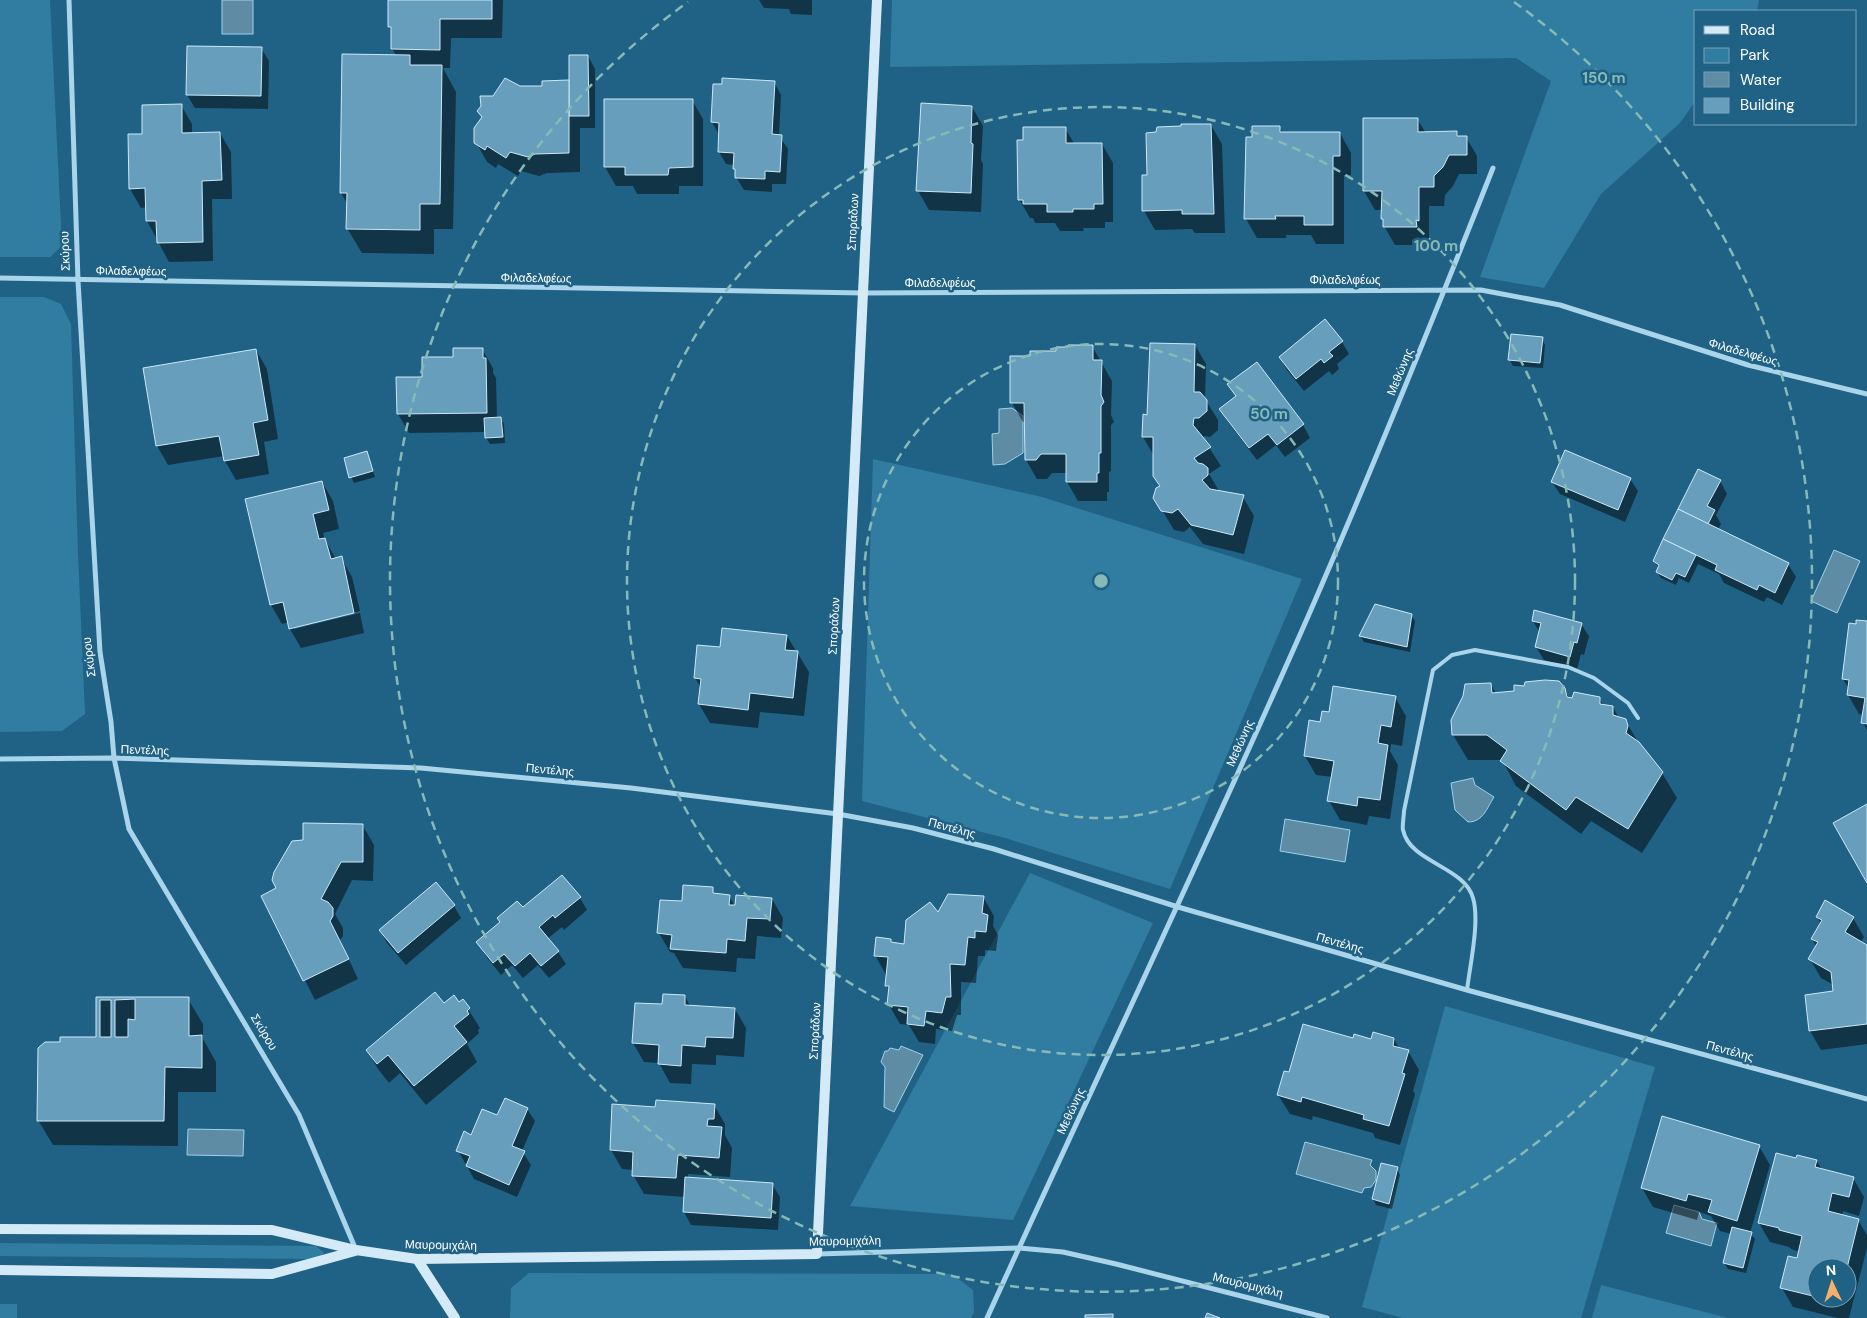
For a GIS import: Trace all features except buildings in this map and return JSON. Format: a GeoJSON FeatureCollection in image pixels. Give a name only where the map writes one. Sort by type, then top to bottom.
{"type":"FeatureCollection","features":[{"type":"Feature","properties":{"kind":"street","name":"Σκύρου"},"geometry":{"type":"LineString","coordinates":[[69,0],[78,280],[100,652],[111,722],[114,758],[128,829],[299,1115],[356,1250]]}},
{"type":"Feature","properties":{"kind":"street","name":"Σποράδων"},"geometry":{"type":"LineString","coordinates":[[817,1254],[877,0]]}},
{"type":"Feature","properties":{"kind":"street","name":"Μεθώνης"},"geometry":{"type":"LineString","coordinates":[[987,1318],[1178,906],[1314,603],[1445,290],[1493,168]]}},
{"type":"Feature","properties":{"kind":"street","name":"Φιλαδελφέως"},"geometry":{"type":"LineString","coordinates":[[0,278],[863,293],[1481,290],[1560,305],[1748,365],[1867,394]]}},
{"type":"Feature","properties":{"kind":"street","name":"Πεντέλης"},"geometry":{"type":"LineString","coordinates":[[0,759],[114,758],[421,768],[631,788],[838,814],[913,828],[994,849],[1178,906],[1467,990],[1867,1099]]}},
{"type":"Feature","properties":{"kind":"street","name":"Μαυρομιχάλη"},"geometry":{"type":"LineString","coordinates":[[0,1229],[272,1230],[356,1250],[417,1259],[817,1254],[1019,1248],[1063,1252],[1116,1264],[1327,1318]]}},
{"type":"Feature","properties":{"kind":"street","name":"Μαυρομιχάλη"},"geometry":{"type":"LineString","coordinates":[[0,1270],[272,1274],[356,1250]]}},
{"type":"Feature","properties":{"kind":"street"},"geometry":{"type":"LineString","coordinates":[[417,1259],[455,1318]]}},
{"type":"Feature","properties":{"kind":"lane"},"geometry":{"type":"LineString","coordinates":[[1467,990],[1476,915],[1473,897],[1464,882],[1408,844],[1403,830],[1404,811],[1432,670],[1452,655],[1475,650],[1568,667],[1594,678],[1628,703],[1638,718]]}},
{"type":"Feature","properties":{"kind":"green space"},"geometry":{"type":"Polygon","coordinates":[[[0,0],[50,0],[62,246],[50,257],[0,257],[0,0]]]}},
{"type":"Feature","properties":{"kind":"green space"},"geometry":{"type":"Polygon","coordinates":[[[892,0],[1759,0],[1757,10],[1694,10],[1694,103],[1680,123],[1601,194],[1544,288],[1480,277],[1551,81],[1516,58],[890,67],[892,0]]]}},
{"type":"Feature","properties":{"kind":"green space"},"geometry":{"type":"Polygon","coordinates":[[[0,297],[44,297],[61,304],[71,324],[85,714],[62,731],[0,732],[0,297]]]}},
{"type":"Feature","properties":{"kind":"green space"},"geometry":{"type":"Polygon","coordinates":[[[873,459],[1042,497],[1302,579],[1170,889],[1005,838],[862,801],[873,459]]]}},
{"type":"Feature","properties":{"kind":"green space"},"geometry":{"type":"Polygon","coordinates":[[[1030,873],[1153,923],[1013,1220],[850,1206],[1030,873]]]}},
{"type":"Feature","properties":{"kind":"green space"},"geometry":{"type":"Polygon","coordinates":[[[1445,1006],[1655,1067],[1581,1318],[1403,1318],[1362,1307],[1445,1006]]]}},
{"type":"Feature","properties":{"kind":"green space"},"geometry":{"type":"Polygon","coordinates":[[[0,1243],[316,1246],[324,1253],[317,1259],[0,1256],[0,1243]]]}},
{"type":"Feature","properties":{"kind":"green space"},"geometry":{"type":"Polygon","coordinates":[[[529,1273],[952,1274],[973,1290],[974,1312],[971,1318],[510,1318],[511,1288],[529,1273]]]}},
{"type":"Feature","properties":{"kind":"green space"},"geometry":{"type":"Polygon","coordinates":[[[1601,1285],[1728,1318],[1592,1318],[1601,1285]]]}},
{"type":"Feature","properties":{"kind":"green space"},"geometry":{"type":"Polygon","coordinates":[[[0,1304],[17,1304],[17,1318],[0,1318],[0,1304]]]}},
{"type":"Feature","properties":{"kind":"water"},"geometry":{"type":"Polygon","coordinates":[[[222,0],[253,0],[253,34],[222,34],[222,0]]]}},
{"type":"Feature","properties":{"kind":"water"},"geometry":{"type":"Polygon","coordinates":[[[1012,408],[1023,416],[1023,453],[1005,464],[993,465],[992,434],[999,433],[999,409],[1012,408]]]}},
{"type":"Feature","properties":{"kind":"water"},"geometry":{"type":"Polygon","coordinates":[[[1834,550],[1860,561],[1837,613],[1811,601],[1834,550]]]}},
{"type":"Feature","properties":{"kind":"water"},"geometry":{"type":"Polygon","coordinates":[[[1473,778],[1475,785],[1494,797],[1481,817],[1468,822],[1455,810],[1451,783],[1473,778]]]}},
{"type":"Feature","properties":{"kind":"water"},"geometry":{"type":"Polygon","coordinates":[[[1285,819],[1350,830],[1345,862],[1280,851],[1285,819]]]}},
{"type":"Feature","properties":{"kind":"water"},"geometry":{"type":"Polygon","coordinates":[[[901,1046],[923,1055],[894,1112],[884,1107],[885,1067],[881,1062],[885,1051],[888,1051],[890,1048],[899,1050],[901,1046]]]}},
{"type":"Feature","properties":{"kind":"water"},"geometry":{"type":"Polygon","coordinates":[[[188,1129],[244,1130],[243,1156],[187,1155],[188,1129]]]}},
{"type":"Feature","properties":{"kind":"water"},"geometry":{"type":"Polygon","coordinates":[[[1305,1142],[1372,1160],[1370,1165],[1376,1171],[1376,1180],[1371,1187],[1364,1188],[1362,1193],[1296,1174],[1305,1142]]]}},
{"type":"Feature","properties":{"kind":"water"},"geometry":{"type":"Polygon","coordinates":[[[1674,1205],[1699,1212],[1702,1219],[1717,1223],[1711,1246],[1666,1233],[1674,1205]]]}}]}
